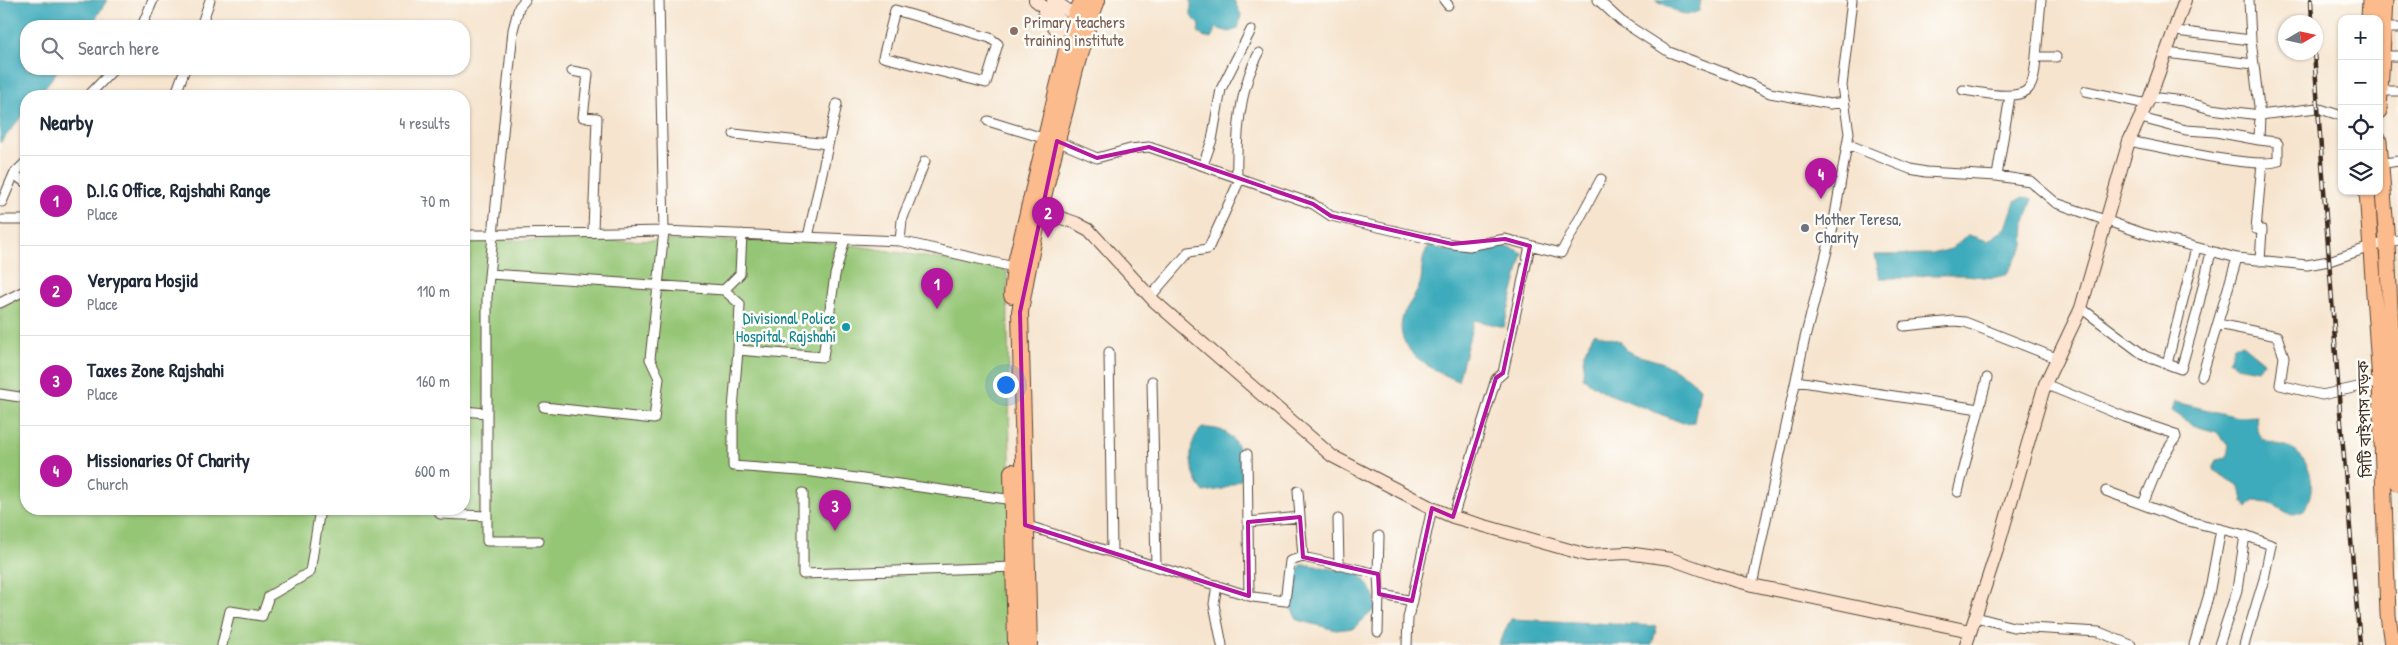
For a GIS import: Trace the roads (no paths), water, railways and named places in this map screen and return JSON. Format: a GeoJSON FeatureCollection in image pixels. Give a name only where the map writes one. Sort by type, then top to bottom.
{"type":"FeatureCollection","features":[{"type":"Feature","properties":{"kind":"highway"},"geometry":{"type":"LineString","coordinates":[[1029,645],[1013,500],[1010,319],[1051,140],[1080,27],[1083,0]]}},
{"type":"Feature","properties":{"kind":"highway"},"geometry":{"type":"LineString","coordinates":[[1051,140],[1068,46],[1097,0]]}},
{"type":"Feature","properties":{"kind":"highway"},"geometry":{"type":"LineString","coordinates":[[1016,645],[1020,567],[1025,525],[1020,312],[1021,269]]}},
{"type":"Feature","properties":{"kind":"main road"},"geometry":{"type":"LineString","coordinates":[[2369,15],[2370,0]]}},
{"type":"Feature","properties":{"kind":"main road"},"geometry":{"type":"LineString","coordinates":[[2383,44],[2387,28],[2384,0]]}},
{"type":"Feature","properties":{"kind":"main road","name":"সিটি বাইপাস সড়ক"},"geometry":{"type":"LineString","coordinates":[[2368,195],[2386,243],[2380,382],[2392,432],[2388,615],[2392,645]]}},
{"type":"Feature","properties":{"kind":"main road"},"geometry":{"type":"LineString","coordinates":[[2382,195],[2394,331],[2392,432],[2398,483]]}},
{"type":"Feature","properties":{"kind":"street"},"geometry":{"type":"LineString","coordinates":[[145,20],[153,0]]}},
{"type":"Feature","properties":{"kind":"street"},"geometry":{"type":"LineString","coordinates":[[202,20],[210,0]]}},
{"type":"Feature","properties":{"kind":"street"},"geometry":{"type":"LineString","coordinates":[[525,0],[519,7],[513,30],[487,297],[487,541],[539,541]]}},
{"type":"Feature","properties":{"kind":"street"},"geometry":{"type":"LineString","coordinates":[[544,407],[654,418],[659,378],[650,359],[664,231],[659,0]]}},
{"type":"Feature","properties":{"kind":"street"},"geometry":{"type":"LineString","coordinates":[[1053,0],[1080,27]]}},
{"type":"Feature","properties":{"kind":"street"},"geometry":{"type":"LineString","coordinates":[[1598,0],[1621,21],[1669,52],[1730,75],[1770,93],[1830,104],[1844,102]]}},
{"type":"Feature","properties":{"kind":"street"},"geometry":{"type":"LineString","coordinates":[[1752,585],[1796,381],[1833,227],[1849,133],[1842,86],[1852,0]]}},
{"type":"Feature","properties":{"kind":"street"},"geometry":{"type":"LineString","coordinates":[[1963,90],[2010,96],[2025,92],[2030,88],[2036,57],[2040,0]]}},
{"type":"Feature","properties":{"kind":"street"},"geometry":{"type":"LineString","coordinates":[[1966,645],[2045,384],[2080,308],[2107,222],[2129,141],[2149,101],[2176,31],[2185,0]]}},
{"type":"Feature","properties":{"kind":"street"},"geometry":{"type":"LineString","coordinates":[[2249,0],[2253,64],[2260,115],[2259,140]]}},
{"type":"Feature","properties":{"kind":"street"},"geometry":{"type":"LineString","coordinates":[[1036,1],[1080,27]]}},
{"type":"Feature","properties":{"kind":"street"},"geometry":{"type":"LineString","coordinates":[[1036,1],[1068,46]]}},
{"type":"Feature","properties":{"kind":"street"},"geometry":{"type":"LineString","coordinates":[[894,10],[990,38],[998,44],[986,83],[883,57],[894,10]]}},
{"type":"Feature","properties":{"kind":"street"},"geometry":{"type":"LineString","coordinates":[[1203,165],[1212,140],[1221,90],[1251,30]]}},
{"type":"Feature","properties":{"kind":"street"},"geometry":{"type":"LineString","coordinates":[[2176,31],[2251,40]]}},
{"type":"Feature","properties":{"kind":"street"},"geometry":{"type":"LineString","coordinates":[[1150,297],[1189,252],[1208,249],[1238,178],[1236,140],[1251,68],[1259,53]]}},
{"type":"Feature","properties":{"kind":"street"},"geometry":{"type":"LineString","coordinates":[[2167,53],[2253,64]]}},
{"type":"Feature","properties":{"kind":"street"},"geometry":{"type":"LineString","coordinates":[[2383,56],[2398,56]]}},
{"type":"Feature","properties":{"kind":"street"},"geometry":{"type":"LineString","coordinates":[[2036,57],[2056,57]]}},
{"type":"Feature","properties":{"kind":"street"},"geometry":{"type":"LineString","coordinates":[[572,71],[588,74],[583,117],[597,118],[593,231]]}},
{"type":"Feature","properties":{"kind":"street"},"geometry":{"type":"LineString","coordinates":[[94,90],[108,75]]}},
{"type":"Feature","properties":{"kind":"street"},"geometry":{"type":"LineString","coordinates":[[178,90],[183,75]]}},
{"type":"Feature","properties":{"kind":"street"},"geometry":{"type":"LineString","coordinates":[[2086,91],[2149,101],[2183,101],[2211,109],[2260,115],[2317,108],[2338,115]]}},
{"type":"Feature","properties":{"kind":"street"},"geometry":{"type":"LineString","coordinates":[[2383,91],[2398,91]]}},
{"type":"Feature","properties":{"kind":"street"},"geometry":{"type":"LineString","coordinates":[[1997,176],[2010,96]]}},
{"type":"Feature","properties":{"kind":"street"},"geometry":{"type":"LineString","coordinates":[[808,237],[837,104]]}},
{"type":"Feature","properties":{"kind":"street"},"geometry":{"type":"LineString","coordinates":[[2129,141],[2212,157],[2262,163],[2278,161],[2278,144],[2272,140],[2259,140],[2216,132],[2186,130],[2141,118]]}},
{"type":"Feature","properties":{"kind":"street"},"geometry":{"type":"LineString","coordinates":[[988,121],[1051,140],[1097,158],[1130,149],[1149,147],[1312,204],[1331,216],[1452,244],[1469,246],[1505,240],[1561,253],[1601,179]]}},
{"type":"Feature","properties":{"kind":"street"},"geometry":{"type":"LineString","coordinates":[[734,134],[828,144]]}},
{"type":"Feature","properties":{"kind":"street"},"geometry":{"type":"LineString","coordinates":[[1847,144],[1910,169],[1926,172],[1997,176],[2030,182],[2056,203],[2107,222],[2237,258],[2307,265],[2329,261],[2386,243]]}},
{"type":"Feature","properties":{"kind":"street"},"geometry":{"type":"LineString","coordinates":[[900,241],[902,220],[925,161]]}},
{"type":"Feature","properties":{"kind":"street"},"geometry":{"type":"LineString","coordinates":[[2383,164],[2398,161]]}},
{"type":"Feature","properties":{"kind":"street"},"geometry":{"type":"LineString","coordinates":[[2260,261],[2262,230],[2256,229],[2262,163]]}},
{"type":"Feature","properties":{"kind":"street"},"geometry":{"type":"LineString","coordinates":[[2,202],[14,174],[20,168]]}},
{"type":"Feature","properties":{"kind":"street"},"geometry":{"type":"LineString","coordinates":[[14,174],[20,178]]}},
{"type":"Feature","properties":{"kind":"street"},"geometry":{"type":"LineString","coordinates":[[1035,208],[1076,223],[1088,230],[1150,297],[1332,456],[1432,508],[1453,517],[1587,555],[1627,553],[1671,559],[1752,585],[1970,631]]}},
{"type":"Feature","properties":{"kind":"street"},"geometry":{"type":"LineString","coordinates":[[3,220],[20,220]]}},
{"type":"Feature","properties":{"kind":"street"},"geometry":{"type":"LineString","coordinates":[[470,235],[664,231],[900,241],[1021,269]]}},
{"type":"Feature","properties":{"kind":"street"},"geometry":{"type":"LineString","coordinates":[[724,290],[740,274],[742,234]]}},
{"type":"Feature","properties":{"kind":"street"},"geometry":{"type":"LineString","coordinates":[[738,350],[823,357],[835,275],[845,239]]}},
{"type":"Feature","properties":{"kind":"street"},"geometry":{"type":"LineString","coordinates":[[1453,517],[1496,379],[1503,373],[1530,246]]}},
{"type":"Feature","properties":{"kind":"street"},"geometry":{"type":"LineString","coordinates":[[2167,364],[2196,248]]}},
{"type":"Feature","properties":{"kind":"street"},"geometry":{"type":"LineString","coordinates":[[2080,308],[2145,356],[2181,369],[2211,252]]}},
{"type":"Feature","properties":{"kind":"street"},"geometry":{"type":"LineString","coordinates":[[2202,376],[2237,258]]}},
{"type":"Feature","properties":{"kind":"street"},"geometry":{"type":"LineString","coordinates":[[490,274],[724,290],[740,304],[733,409],[733,466],[813,472],[1013,500]]}},
{"type":"Feature","properties":{"kind":"street"},"geometry":{"type":"LineString","coordinates":[[0,303],[20,293]]}},
{"type":"Feature","properties":{"kind":"street"},"geometry":{"type":"LineString","coordinates":[[1904,326],[1954,321],[1965,322],[2056,358]]}},
{"type":"Feature","properties":{"kind":"street"},"geometry":{"type":"LineString","coordinates":[[2218,324],[2277,336],[2284,357],[2280,385],[2322,395],[2380,382]]}},
{"type":"Feature","properties":{"kind":"street"},"geometry":{"type":"LineString","coordinates":[[1109,352],[1112,552]]}},
{"type":"Feature","properties":{"kind":"street"},"geometry":{"type":"LineString","coordinates":[[1958,492],[1987,378]]}},
{"type":"Feature","properties":{"kind":"street"},"geometry":{"type":"LineString","coordinates":[[1152,380],[1156,566]]}},
{"type":"Feature","properties":{"kind":"street"},"geometry":{"type":"LineString","coordinates":[[1796,381],[1979,409]]}},
{"type":"Feature","properties":{"kind":"street"},"geometry":{"type":"LineString","coordinates":[[2045,384],[2125,417],[2175,434],[2176,437],[2161,460],[2144,504]]}},
{"type":"Feature","properties":{"kind":"street"},"geometry":{"type":"LineString","coordinates":[[0,394],[20,397]]}},
{"type":"Feature","properties":{"kind":"street"},"geometry":{"type":"LineString","coordinates":[[470,412],[486,413]]}},
{"type":"Feature","properties":{"kind":"street"},"geometry":{"type":"LineString","coordinates":[[1246,454],[1249,596]]}},
{"type":"Feature","properties":{"kind":"street"},"geometry":{"type":"LineString","coordinates":[[1298,491],[1302,557]]}},
{"type":"Feature","properties":{"kind":"street"},"geometry":{"type":"LineString","coordinates":[[2106,491],[2184,520],[2245,535],[2271,545],[2264,579],[2244,645]]}},
{"type":"Feature","properties":{"kind":"street"},"geometry":{"type":"LineString","coordinates":[[803,493],[803,574],[1020,567]]}},
{"type":"Feature","properties":{"kind":"street"},"geometry":{"type":"LineString","coordinates":[[1407,645],[1412,601],[1432,508]]}},
{"type":"Feature","properties":{"kind":"street"},"geometry":{"type":"LineString","coordinates":[[222,645],[230,611],[262,616],[269,596],[310,572],[319,515]]}},
{"type":"Feature","properties":{"kind":"street"},"geometry":{"type":"LineString","coordinates":[[464,515],[487,516]]}},
{"type":"Feature","properties":{"kind":"street"},"geometry":{"type":"LineString","coordinates":[[1248,522],[1300,517]]}},
{"type":"Feature","properties":{"kind":"street"},"geometry":{"type":"LineString","coordinates":[[1338,519],[1339,566]]}},
{"type":"Feature","properties":{"kind":"street"},"geometry":{"type":"LineString","coordinates":[[1025,525],[1249,596],[1284,601],[1290,561],[1302,557],[1378,574]]}},
{"type":"Feature","properties":{"kind":"street"},"geometry":{"type":"LineString","coordinates":[[2194,645],[2209,594],[2221,529]]}},
{"type":"Feature","properties":{"kind":"street"},"geometry":{"type":"LineString","coordinates":[[2219,645],[2237,590],[2245,535]]}},
{"type":"Feature","properties":{"kind":"street"},"geometry":{"type":"LineString","coordinates":[[1378,632],[1379,536]]}},
{"type":"Feature","properties":{"kind":"street"},"geometry":{"type":"LineString","coordinates":[[1217,585],[1214,604],[1222,645]]}},
{"type":"Feature","properties":{"kind":"street"},"geometry":{"type":"LineString","coordinates":[[1379,594],[1412,601]]}},
{"type":"Feature","properties":{"kind":"street"},"geometry":{"type":"LineString","coordinates":[[1976,617],[2012,628],[2099,632],[2131,645]]}},
{"type":"Feature","properties":{"kind":"water"},"geometry":{"type":"Polygon","coordinates":[[[0,0],[107,0],[95,20],[20,20],[20,75],[54,75],[43,90],[20,90],[20,118],[0,143],[0,0]]]}},
{"type":"Feature","properties":{"kind":"water"},"geometry":{"type":"Polygon","coordinates":[[[1191,0],[1234,0],[1241,15],[1238,29],[1229,32],[1216,28],[1211,38],[1202,36],[1198,31],[1200,25],[1191,16],[1191,0]]]}},
{"type":"Feature","properties":{"kind":"water"},"geometry":{"type":"Polygon","coordinates":[[[1655,0],[1701,0],[1699,11],[1686,14],[1655,0]]]}},
{"type":"Feature","properties":{"kind":"water"},"geometry":{"type":"Polygon","coordinates":[[[2023,197],[2033,199],[2025,221],[2024,245],[2006,275],[1992,278],[1966,275],[1926,275],[1909,278],[1880,278],[1875,255],[1932,254],[1951,249],[1968,235],[1988,241],[2006,228],[2015,201],[2023,197]]]}},
{"type":"Feature","properties":{"kind":"water"},"geometry":{"type":"Polygon","coordinates":[[[1429,245],[1453,251],[1503,246],[1523,253],[1504,327],[1474,320],[1458,381],[1425,364],[1408,348],[1403,338],[1401,326],[1404,313],[1420,284],[1424,257],[1429,245]]]}},
{"type":"Feature","properties":{"kind":"water"},"geometry":{"type":"Polygon","coordinates":[[[1594,333],[1620,341],[1625,349],[1636,355],[1661,362],[1688,377],[1700,388],[1694,422],[1683,423],[1604,392],[1583,378],[1584,353],[1594,333]]]}},
{"type":"Feature","properties":{"kind":"water"},"geometry":{"type":"Polygon","coordinates":[[[2242,344],[2264,362],[2258,370],[2236,366],[2229,360],[2234,346],[2242,344]]]}},
{"type":"Feature","properties":{"kind":"water"},"geometry":{"type":"Polygon","coordinates":[[[2175,402],[2238,417],[2256,416],[2257,430],[2261,437],[2270,442],[2291,448],[2302,457],[2306,464],[2310,472],[2311,487],[2308,503],[2304,511],[2291,515],[2269,502],[2253,501],[2247,508],[2243,501],[2240,486],[2213,470],[2216,460],[2227,458],[2229,444],[2217,432],[2194,426],[2172,411],[2175,402]]]}},
{"type":"Feature","properties":{"kind":"water"},"geometry":{"type":"Polygon","coordinates":[[[1202,428],[1220,430],[1235,442],[1243,461],[1244,473],[1242,479],[1223,489],[1204,492],[1195,477],[1191,459],[1193,442],[1202,428]]]}},
{"type":"Feature","properties":{"kind":"water"},"geometry":{"type":"Polygon","coordinates":[[[1301,565],[1360,574],[1374,594],[1376,608],[1354,628],[1336,630],[1298,620],[1291,608],[1295,580],[1301,565]]]}},
{"type":"Feature","properties":{"kind":"water"},"geometry":{"type":"Polygon","coordinates":[[[1511,619],[1657,626],[1652,645],[1498,645],[1511,619]]]}},
{"type":"Feature","properties":{"kind":"railway"},"geometry":{"type":"LineString","coordinates":[[2311,0],[2312,15]]}},
{"type":"Feature","properties":{"kind":"railway"},"geometry":{"type":"LineString","coordinates":[[2315,60],[2340,411],[2360,645]]}},
{"type":"Feature","properties":{"kind":"place","name":"Primary teachers training institute"},"geometry":{"type":"Point","coordinates":[1014,31]}},
{"type":"Feature","properties":{"kind":"place","name":"Missionaries Of Charity"},"geometry":{"type":"Point","coordinates":[1821,199]}},
{"type":"Feature","properties":{"kind":"place","name":"Mother Teresa, Charity"},"geometry":{"type":"Point","coordinates":[1805,228]}},
{"type":"Feature","properties":{"kind":"place","name":"Verypara Mosjid"},"geometry":{"type":"Point","coordinates":[1048,238]}},
{"type":"Feature","properties":{"kind":"place","name":"D.I.G Office, Rajshahi Range"},"geometry":{"type":"Point","coordinates":[937,309]}},
{"type":"Feature","properties":{"kind":"place","name":"Divisional Police Hospital, Rajshahi"},"geometry":{"type":"Point","coordinates":[846,327]}},
{"type":"Feature","properties":{"kind":"place","name":"Taxes Zone Rajshahi"},"geometry":{"type":"Point","coordinates":[835,531]}}]}
